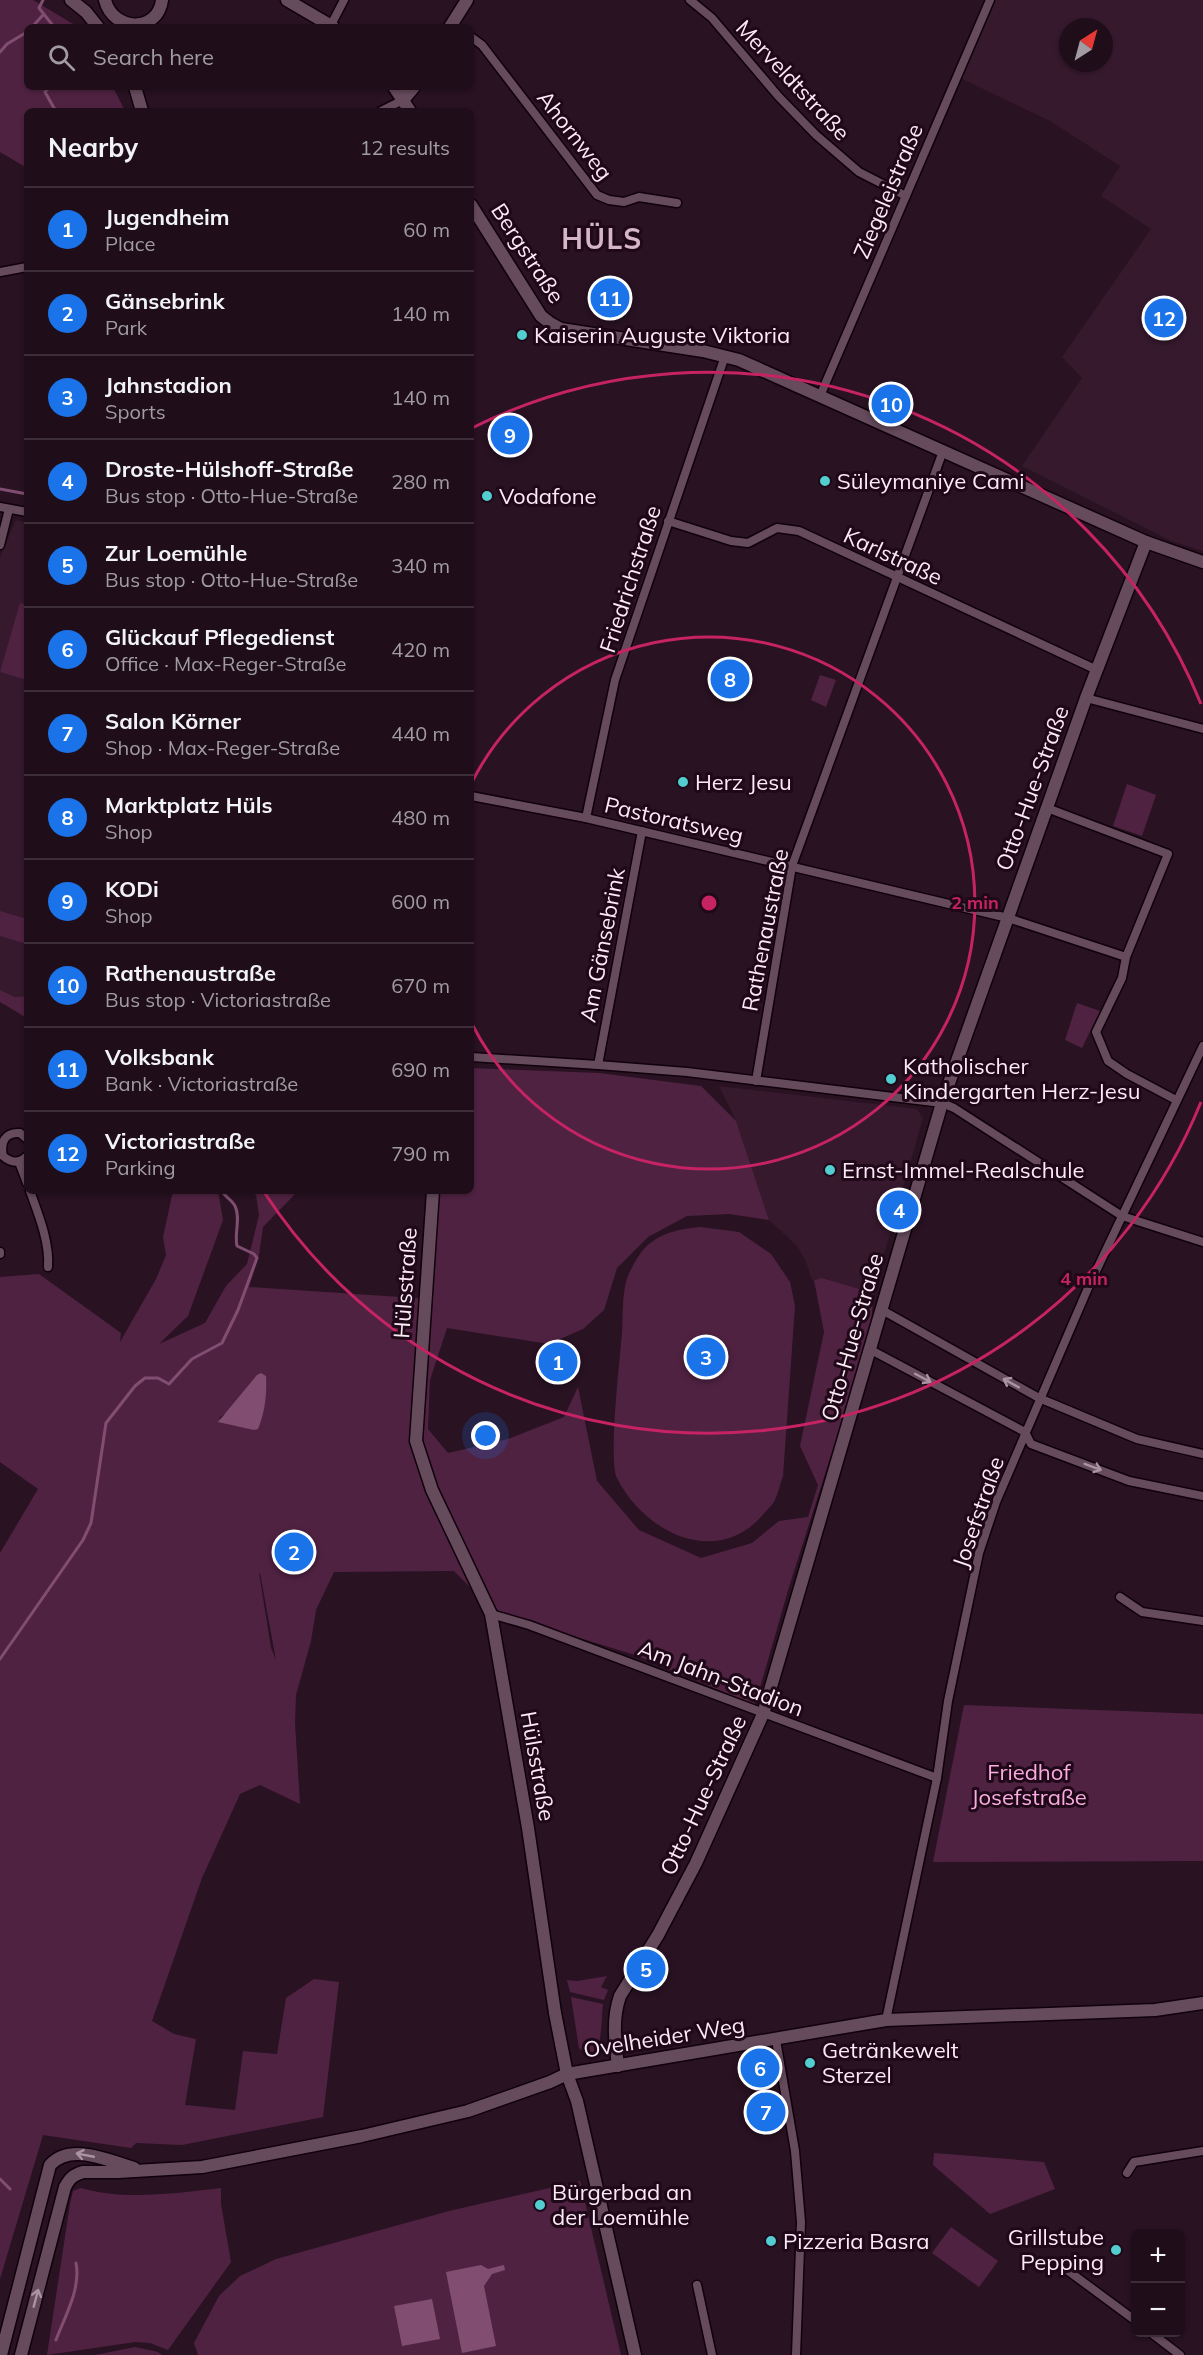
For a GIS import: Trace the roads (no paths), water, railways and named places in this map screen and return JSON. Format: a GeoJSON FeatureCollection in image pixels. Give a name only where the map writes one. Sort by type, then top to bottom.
{"type":"FeatureCollection","features":[{"type":"Feature","properties":{"kind":"main road"},"geometry":{"type":"LineString","coordinates":[[71,0],[86,12],[96,24]]}},
{"type":"Feature","properties":{"kind":"main road"},"geometry":{"type":"LineString","coordinates":[[105,0],[112,15],[121,24]]}},
{"type":"Feature","properties":{"kind":"main road"},"geometry":{"type":"LineString","coordinates":[[141,24],[157,14],[162,0]]}},
{"type":"Feature","properties":{"kind":"main road"},"geometry":{"type":"LineString","coordinates":[[287,0],[329,24]]}},
{"type":"Feature","properties":{"kind":"main road"},"geometry":{"type":"LineString","coordinates":[[454,24],[467,0]]}},
{"type":"Feature","properties":{"kind":"main road"},"geometry":{"type":"LineString","coordinates":[[135,90],[141,108]]}},
{"type":"Feature","properties":{"kind":"main road"},"geometry":{"type":"LineString","coordinates":[[396,90],[408,108]]}},
{"type":"Feature","properties":{"kind":"main road"},"geometry":{"type":"LineString","coordinates":[[403,100],[411,90]]}},
{"type":"Feature","properties":{"kind":"main road","name":"Bergstraße"},"geometry":{"type":"LineString","coordinates":[[474,210],[541,316],[550,323],[561,329],[725,356]]}},
{"type":"Feature","properties":{"kind":"main road"},"geometry":{"type":"LineString","coordinates":[[725,356],[820,396],[1146,542],[1203,562]]}},
{"type":"Feature","properties":{"kind":"main road","name":"Otto-Hue-Straße"},"geometry":{"type":"LineString","coordinates":[[618,2066],[614,2033],[616,2006],[620,1996],[658,1935],[696,1863],[764,1714],[832,1474],[871,1350],[942,1103],[1086,698],[1146,542]]}},
{"type":"Feature","properties":{"kind":"main road","name":"Hülsstraße"},"geometry":{"type":"LineString","coordinates":[[433,1194],[416,1441],[432,1490],[491,1614],[530,1839],[555,2013],[567,2073],[577,2101],[635,2355]]}},
{"type":"Feature","properties":{"kind":"main road","name":"Ovelheider Weg"},"geometry":{"type":"LineString","coordinates":[[141,2169],[202,2167],[420,2123],[468,2111],[550,2082],[567,2073],[886,2020],[1155,2010],[1203,2003]]}},
{"type":"Feature","properties":{"kind":"main road"},"geometry":{"type":"LineString","coordinates":[[1,2355],[50,2165],[62,2156],[75,2153],[141,2169]]}},
{"type":"Feature","properties":{"kind":"main road"},"geometry":{"type":"LineString","coordinates":[[21,2355],[65,2187],[70,2178],[83,2172],[118,2172],[141,2169]]}},
{"type":"Feature","properties":{"kind":"street"},"geometry":{"type":"LineString","coordinates":[[333,24],[344,0]]}},
{"type":"Feature","properties":{"kind":"street","name":"Merveldtstraße"},"geometry":{"type":"LineString","coordinates":[[690,0],[712,18],[779,97],[816,135],[859,172],[906,196]]}},
{"type":"Feature","properties":{"kind":"street","name":"Ziegeleistraße"},"geometry":{"type":"LineString","coordinates":[[820,396],[990,0]]}},
{"type":"Feature","properties":{"kind":"street","name":"Ahornweg"},"geometry":{"type":"LineString","coordinates":[[474,39],[482,45],[597,195],[609,200],[624,202],[639,197],[677,203]]}},
{"type":"Feature","properties":{"kind":"street"},"geometry":{"type":"LineString","coordinates":[[387,108],[403,100]]}},
{"type":"Feature","properties":{"kind":"street"},"geometry":{"type":"LineString","coordinates":[[0,272],[24,268]]}},
{"type":"Feature","properties":{"kind":"street","name":"Friedrichstraße"},"geometry":{"type":"LineString","coordinates":[[586,818],[615,680],[725,356]]}},
{"type":"Feature","properties":{"kind":"street","name":"Rathenaustraße"},"geometry":{"type":"LineString","coordinates":[[756,1081],[792,866],[942,451]]}},
{"type":"Feature","properties":{"kind":"street"},"geometry":{"type":"LineString","coordinates":[[0,545],[4,508],[24,511]]}},
{"type":"Feature","properties":{"kind":"street","name":"Karlstraße"},"geometry":{"type":"LineString","coordinates":[[668,521],[731,541],[748,543],[777,528],[799,531],[1097,670]]}},
{"type":"Feature","properties":{"kind":"street"},"geometry":{"type":"LineString","coordinates":[[1086,698],[1203,729]]}},
{"type":"Feature","properties":{"kind":"street","name":"Pastoratsweg"},"geometry":{"type":"LineString","coordinates":[[474,797],[586,818],[1008,918],[1126,957]]}},
{"type":"Feature","properties":{"kind":"street"},"geometry":{"type":"LineString","coordinates":[[1047,808],[1168,854],[1126,957],[1122,978],[1096,1032],[1108,1061],[1176,1100]]}},
{"type":"Feature","properties":{"kind":"street","name":"Am Gänsebrink"},"geometry":{"type":"LineString","coordinates":[[598,1065],[642,831]]}},
{"type":"Feature","properties":{"kind":"street","name":"Josefstraße"},"geometry":{"type":"LineString","coordinates":[[886,2020],[937,1778],[948,1701],[980,1552],[996,1502],[1039,1398],[1203,1046]]}},
{"type":"Feature","properties":{"kind":"street"},"geometry":{"type":"LineString","coordinates":[[474,1058],[598,1065],[942,1103],[954,1108],[1122,1216],[1203,1242]]}},
{"type":"Feature","properties":{"kind":"street"},"geometry":{"type":"LineString","coordinates":[[23,1159],[13,1162],[2,1157],[0,1147],[2,1138],[9,1134],[16,1132],[24,1137]]}},
{"type":"Feature","properties":{"kind":"street"},"geometry":{"type":"LineString","coordinates":[[31,1194],[49,1258],[48,1267]]}},
{"type":"Feature","properties":{"kind":"street"},"geometry":{"type":"LineString","coordinates":[[882,1310],[1039,1398],[1137,1439],[1203,1454]]}},
{"type":"Feature","properties":{"kind":"street"},"geometry":{"type":"LineString","coordinates":[[871,1350],[1025,1432],[1031,1444],[1129,1480],[1203,1496]]}},
{"type":"Feature","properties":{"kind":"street"},"geometry":{"type":"LineString","coordinates":[[1120,1597],[1142,1611],[1203,1621]]}},
{"type":"Feature","properties":{"kind":"street","name":"Am Jahn-Stadion"},"geometry":{"type":"LineString","coordinates":[[491,1614],[529,1625],[937,1778]]}},
{"type":"Feature","properties":{"kind":"street"},"geometry":{"type":"LineString","coordinates":[[776,2040],[795,2151],[800,2211],[796,2355]]}},
{"type":"Feature","properties":{"kind":"street"},"geometry":{"type":"LineString","coordinates":[[1127,2173],[1134,2162],[1203,2151]]}},
{"type":"Feature","properties":{"kind":"street"},"geometry":{"type":"LineString","coordinates":[[1067,2270],[1131,2317]]}},
{"type":"Feature","properties":{"kind":"street"},"geometry":{"type":"LineString","coordinates":[[697,2285],[712,2355]]}},
{"type":"Feature","properties":{"kind":"street"},"geometry":{"type":"LineString","coordinates":[[1157,2337],[1180,2355]]}},
{"type":"Feature","properties":{"kind":"waterway"},"geometry":{"type":"LineString","coordinates":[[43,0],[39,8],[52,24]]}},
{"type":"Feature","properties":{"kind":"waterway"},"geometry":{"type":"LineString","coordinates":[[35,24],[43,15]]}},
{"type":"Feature","properties":{"kind":"waterway"},"geometry":{"type":"LineString","coordinates":[[0,52],[7,44],[24,34]]}},
{"type":"Feature","properties":{"kind":"waterway"},"geometry":{"type":"LineString","coordinates":[[47,90],[45,92],[54,108]]}},
{"type":"Feature","properties":{"kind":"waterway"},"geometry":{"type":"LineString","coordinates":[[0,489],[24,493]]}},
{"type":"Feature","properties":{"kind":"waterway"},"geometry":{"type":"LineString","coordinates":[[0,1659],[83,1540],[91,1523],[106,1423],[135,1386],[145,1378],[158,1378],[169,1384],[192,1359],[222,1343],[238,1310],[257,1258],[254,1254],[237,1246],[237,1211],[224,1194]]}},
{"type":"Feature","properties":{"kind":"waterway"},"geometry":{"type":"LineString","coordinates":[[0,2179],[10,2189]]}},
{"type":"Feature","properties":{"kind":"waterway"},"geometry":{"type":"LineString","coordinates":[[56,2340],[74,2292],[76,2263]]}},
{"type":"Feature","properties":{"kind":"place","name":"Volksbank"},"geometry":{"type":"Point","coordinates":[610,298]}},
{"type":"Feature","properties":{"kind":"place","name":"Victoriastraße"},"geometry":{"type":"Point","coordinates":[1164,318]}},
{"type":"Feature","properties":{"kind":"place","name":"Kaiserin Auguste Viktoria"},"geometry":{"type":"Point","coordinates":[522,335]}},
{"type":"Feature","properties":{"kind":"place","name":"Rathenaustraße"},"geometry":{"type":"Point","coordinates":[891,404]}},
{"type":"Feature","properties":{"kind":"place","name":"KODi"},"geometry":{"type":"Point","coordinates":[510,435]}},
{"type":"Feature","properties":{"kind":"place","name":"Süleymaniye Cami"},"geometry":{"type":"Point","coordinates":[825,481]}},
{"type":"Feature","properties":{"kind":"place","name":"Vodafone"},"geometry":{"type":"Point","coordinates":[487,496]}},
{"type":"Feature","properties":{"kind":"place","name":"Marktplatz Hüls"},"geometry":{"type":"Point","coordinates":[730,679]}},
{"type":"Feature","properties":{"kind":"place","name":"Herz Jesu"},"geometry":{"type":"Point","coordinates":[683,782]}},
{"type":"Feature","properties":{"kind":"place","name":"Katholischer Kindergarten Herz-Jesu"},"geometry":{"type":"Point","coordinates":[891,1079]}},
{"type":"Feature","properties":{"kind":"place","name":"Ernst-Immel-Realschule"},"geometry":{"type":"Point","coordinates":[830,1170]}},
{"type":"Feature","properties":{"kind":"place","name":"Droste-Hülshoff-Straße"},"geometry":{"type":"Point","coordinates":[899,1210]}},
{"type":"Feature","properties":{"kind":"place","name":"Jahnstadion"},"geometry":{"type":"Point","coordinates":[706,1357]}},
{"type":"Feature","properties":{"kind":"place","name":"Jugendheim"},"geometry":{"type":"Point","coordinates":[558,1362]}},
{"type":"Feature","properties":{"kind":"place","name":"Gänsebrink"},"geometry":{"type":"Point","coordinates":[294,1552]}},
{"type":"Feature","properties":{"kind":"place","name":"Zur Loemühle"},"geometry":{"type":"Point","coordinates":[646,1969]}},
{"type":"Feature","properties":{"kind":"place","name":"Getränkewelt Sterzel"},"geometry":{"type":"Point","coordinates":[810,2063]}},
{"type":"Feature","properties":{"kind":"place","name":"Glückauf Pflegedienst"},"geometry":{"type":"Point","coordinates":[760,2068]}},
{"type":"Feature","properties":{"kind":"place","name":"Salon Körner"},"geometry":{"type":"Point","coordinates":[766,2112]}},
{"type":"Feature","properties":{"kind":"place","name":"Bürgerbad an der Loemühle"},"geometry":{"type":"Point","coordinates":[540,2205]}},
{"type":"Feature","properties":{"kind":"place","name":"Pizzeria Basra"},"geometry":{"type":"Point","coordinates":[771,2241]}},
{"type":"Feature","properties":{"kind":"place","name":"Grillstube Pepping"},"geometry":{"type":"Point","coordinates":[1116,2250]}},
{"type":"Feature","properties":{"kind":"district","name":"HÜLS"},"geometry":{"type":"Point","coordinates":[602,239]}},
{"type":"Feature","properties":{"kind":"park label","name":"Friedhof Josefstraße"},"geometry":{"type":"Point","coordinates":[1029,1784]}}]}
